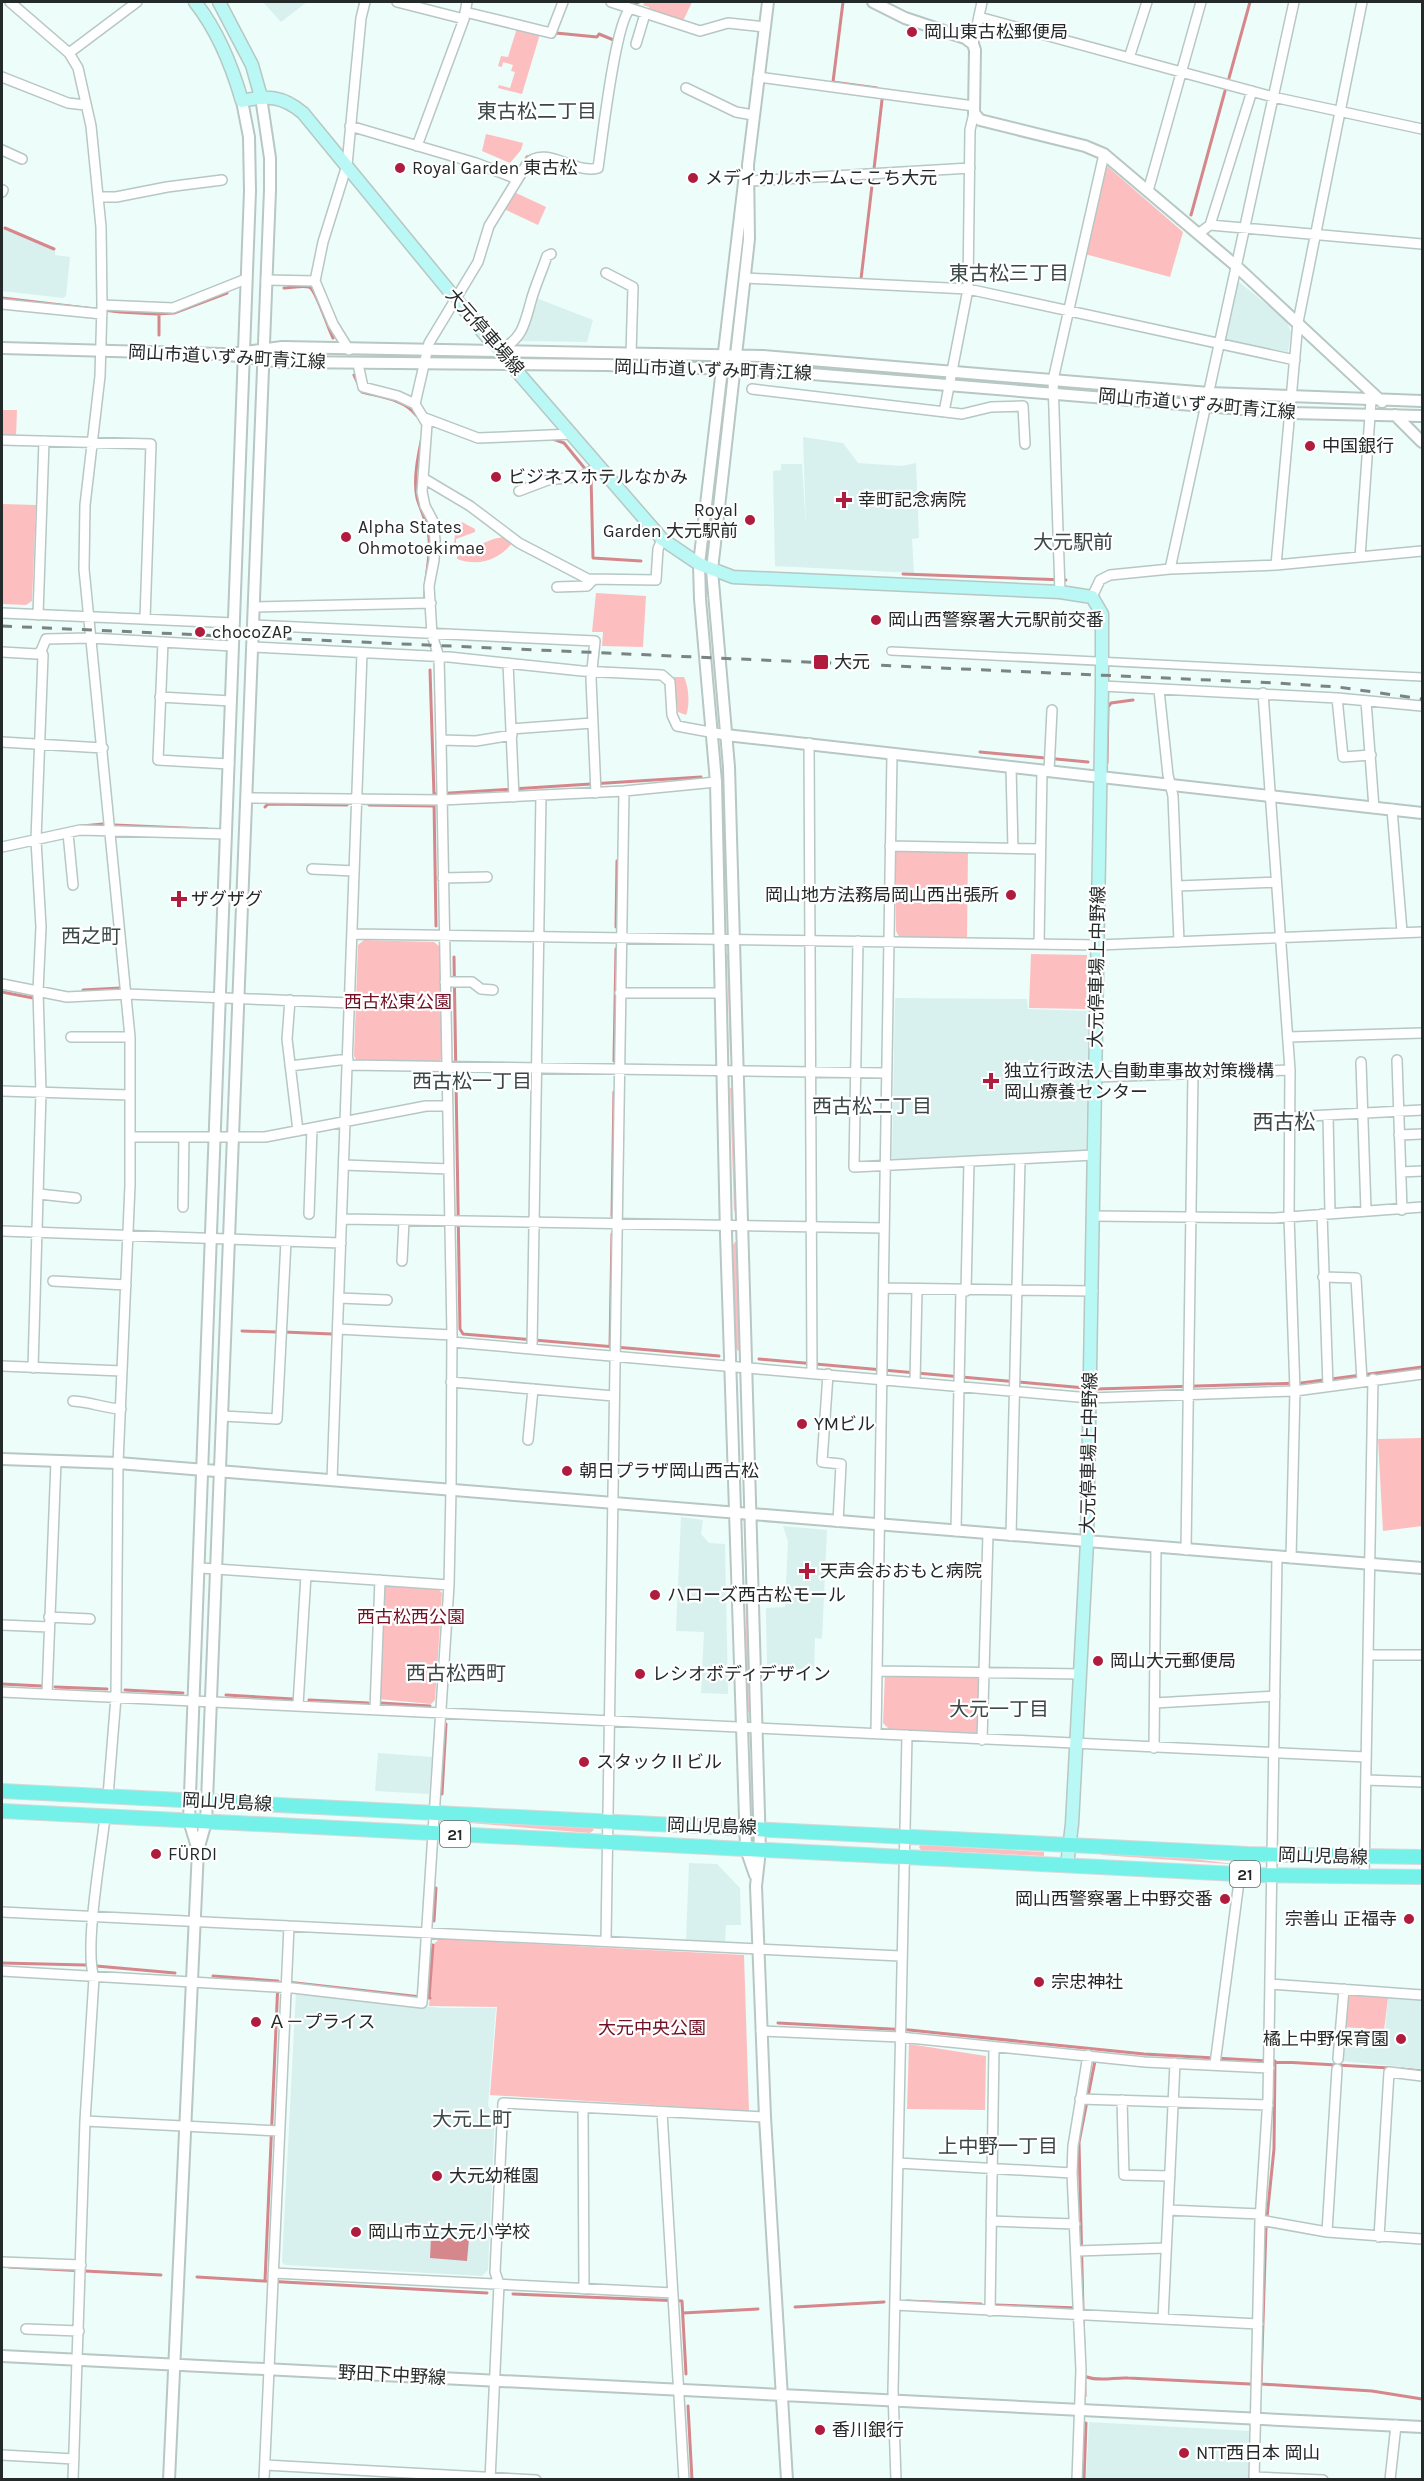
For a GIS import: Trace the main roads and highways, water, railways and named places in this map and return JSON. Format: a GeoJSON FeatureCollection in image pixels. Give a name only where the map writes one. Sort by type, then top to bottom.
{"type":"FeatureCollection","features":[{"type":"Feature","properties":{"kind":"main road","name":"大元停車場線"},"geometry":{"type":"LineString","coordinates":[[195,2],[218,39],[234,73],[242,101],[261,97],[278,98],[291,102],[303,113],[455,298],[573,434],[592,471],[662,539],[699,564],[733,577],[1059,584],[1092,597]]}},
{"type":"Feature","properties":{"kind":"main road"},"geometry":{"type":"LineString","coordinates":[[219,2],[252,65],[261,97]]}},
{"type":"Feature","properties":{"kind":"main road","name":"大元停車場上中野線"},"geometry":{"type":"LineString","coordinates":[[1067,1865],[1081,1674],[1087,1542],[1093,1292],[1102,614],[1092,597]]}},
{"type":"Feature","properties":{"kind":"main road","name":"岡山児島線"},"geometry":{"type":"LineString","coordinates":[[2,1791],[1272,1854],[1364,1858],[1422,1857]]}},
{"type":"Feature","properties":{"kind":"main road","name":"岡山児島線"},"geometry":{"type":"LineString","coordinates":[[2,1811],[1240,1874],[1364,1878],[1422,1877]]}},
{"type":"Feature","properties":{"kind":"waterway"},"geometry":{"type":"LineString","coordinates":[[629,5],[639,2]]}},
{"type":"Feature","properties":{"kind":"waterway"},"geometry":{"type":"LineString","coordinates":[[843,2],[833,82],[877,88]]}},
{"type":"Feature","properties":{"kind":"waterway"},"geometry":{"type":"LineString","coordinates":[[1229,78],[1250,2]]}},
{"type":"Feature","properties":{"kind":"waterway"},"geometry":{"type":"LineString","coordinates":[[553,35],[556,33],[597,37],[599,34],[616,41]]}},
{"type":"Feature","properties":{"kind":"waterway"},"geometry":{"type":"LineString","coordinates":[[1191,215],[1225,91]]}},
{"type":"Feature","properties":{"kind":"waterway"},"geometry":{"type":"LineString","coordinates":[[874,169],[882,100]]}},
{"type":"Feature","properties":{"kind":"waterway"},"geometry":{"type":"LineString","coordinates":[[524,163],[527,157],[534,155]]}},
{"type":"Feature","properties":{"kind":"waterway"},"geometry":{"type":"LineString","coordinates":[[861,279],[873,177]]}},
{"type":"Feature","properties":{"kind":"waterway"},"geometry":{"type":"LineString","coordinates":[[5,228],[54,249]]}},
{"type":"Feature","properties":{"kind":"waterway"},"geometry":{"type":"LineString","coordinates":[[284,288],[303,286],[312,289],[333,338]]}},
{"type":"Feature","properties":{"kind":"waterway"},"geometry":{"type":"LineString","coordinates":[[2,298],[156,314],[174,313],[227,293]]}},
{"type":"Feature","properties":{"kind":"waterway"},"geometry":{"type":"LineString","coordinates":[[159,314],[159,335]]}},
{"type":"Feature","properties":{"kind":"waterway"},"geometry":{"type":"LineString","coordinates":[[354,375],[362,392],[398,402],[416,415]]}},
{"type":"Feature","properties":{"kind":"waterway"},"geometry":{"type":"LineString","coordinates":[[422,437],[416,467],[416,483],[417,498],[429,538],[425,599]]}},
{"type":"Feature","properties":{"kind":"waterway"},"geometry":{"type":"LineString","coordinates":[[553,439],[564,443],[591,476],[593,558],[641,561]]}},
{"type":"Feature","properties":{"kind":"waterway"},"geometry":{"type":"LineString","coordinates":[[903,574],[1066,580]]}},
{"type":"Feature","properties":{"kind":"waterway"},"geometry":{"type":"LineString","coordinates":[[430,670],[434,795]]}},
{"type":"Feature","properties":{"kind":"waterway"},"geometry":{"type":"LineString","coordinates":[[1107,763],[1108,707],[1111,703],[1133,700]]}},
{"type":"Feature","properties":{"kind":"waterway"},"geometry":{"type":"LineString","coordinates":[[980,752],[1088,762]]}},
{"type":"Feature","properties":{"kind":"waterway"},"geometry":{"type":"LineString","coordinates":[[434,794],[701,777]]}},
{"type":"Feature","properties":{"kind":"waterway"},"geometry":{"type":"LineString","coordinates":[[434,801],[436,926]]}},
{"type":"Feature","properties":{"kind":"waterway"},"geometry":{"type":"LineString","coordinates":[[265,807],[268,804],[347,805]]}},
{"type":"Feature","properties":{"kind":"waterway"},"geometry":{"type":"LineString","coordinates":[[369,805],[434,806]]}},
{"type":"Feature","properties":{"kind":"waterway"},"geometry":{"type":"LineString","coordinates":[[82,826],[103,824]]}},
{"type":"Feature","properties":{"kind":"waterway"},"geometry":{"type":"LineString","coordinates":[[114,825],[207,829]]}},
{"type":"Feature","properties":{"kind":"waterway"},"geometry":{"type":"LineString","coordinates":[[616,927],[617,861]]}},
{"type":"Feature","properties":{"kind":"waterway"},"geometry":{"type":"LineString","coordinates":[[614,1061],[616,949]]}},
{"type":"Feature","properties":{"kind":"waterway"},"geometry":{"type":"LineString","coordinates":[[454,957],[460,1329],[463,1334],[719,1356]]}},
{"type":"Feature","properties":{"kind":"waterway"},"geometry":{"type":"LineString","coordinates":[[83,990],[121,988]]}},
{"type":"Feature","properties":{"kind":"waterway"},"geometry":{"type":"LineString","coordinates":[[2,992],[33,998]]}},
{"type":"Feature","properties":{"kind":"waterway"},"geometry":{"type":"LineString","coordinates":[[612,1216],[614,1092]]}},
{"type":"Feature","properties":{"kind":"waterway"},"geometry":{"type":"LineString","coordinates":[[610,1347],[612,1234]]}},
{"type":"Feature","properties":{"kind":"waterway"},"geometry":{"type":"LineString","coordinates":[[242,1331],[277,1332]]}},
{"type":"Feature","properties":{"kind":"waterway"},"geometry":{"type":"LineString","coordinates":[[284,1332],[332,1334]]}},
{"type":"Feature","properties":{"kind":"waterway"},"geometry":{"type":"LineString","coordinates":[[759,1359],[1085,1388]]}},
{"type":"Feature","properties":{"kind":"waterway"},"geometry":{"type":"LineString","coordinates":[[1096,1389],[1301,1383],[1422,1367]]}},
{"type":"Feature","properties":{"kind":"waterway"},"geometry":{"type":"LineString","coordinates":[[2,1684],[42,1686]]}},
{"type":"Feature","properties":{"kind":"waterway"},"geometry":{"type":"LineString","coordinates":[[55,1687],[107,1689]]}},
{"type":"Feature","properties":{"kind":"waterway"},"geometry":{"type":"LineString","coordinates":[[125,1690],[183,1693]]}},
{"type":"Feature","properties":{"kind":"waterway"},"geometry":{"type":"LineString","coordinates":[[226,1695],[293,1699]]}},
{"type":"Feature","properties":{"kind":"waterway"},"geometry":{"type":"LineString","coordinates":[[309,1700],[368,1703]]}},
{"type":"Feature","properties":{"kind":"waterway"},"geometry":{"type":"LineString","coordinates":[[381,1703],[430,1706]]}},
{"type":"Feature","properties":{"kind":"waterway"},"geometry":{"type":"LineString","coordinates":[[442,1794],[446,1724]]}},
{"type":"Feature","properties":{"kind":"waterway"},"geometry":{"type":"LineString","coordinates":[[434,1921],[436,1888]]}},
{"type":"Feature","properties":{"kind":"waterway"},"geometry":{"type":"LineString","coordinates":[[429,1998],[433,1945]]}},
{"type":"Feature","properties":{"kind":"waterway"},"geometry":{"type":"LineString","coordinates":[[2,1963],[85,1965],[175,1973]]}},
{"type":"Feature","properties":{"kind":"waterway"},"geometry":{"type":"LineString","coordinates":[[213,1976],[277,1981]]}},
{"type":"Feature","properties":{"kind":"waterway"},"geometry":{"type":"LineString","coordinates":[[278,1981],[265,2281],[487,2293]]}},
{"type":"Feature","properties":{"kind":"waterway"},"geometry":{"type":"LineString","coordinates":[[287,1982],[430,1998]]}},
{"type":"Feature","properties":{"kind":"waterway"},"geometry":{"type":"LineString","coordinates":[[778,2023],[909,2030],[1144,2054],[1390,2068]]}},
{"type":"Feature","properties":{"kind":"waterway"},"geometry":{"type":"LineString","coordinates":[[1085,2396],[1079,2142],[1095,2061]]}},
{"type":"Feature","properties":{"kind":"waterway"},"geometry":{"type":"LineString","coordinates":[[1275,2061],[1274,2149],[1266,2227],[1261,2384],[1372,2391],[1422,2399]]}},
{"type":"Feature","properties":{"kind":"waterway"},"geometry":{"type":"LineString","coordinates":[[1402,2069],[1422,2071]]}},
{"type":"Feature","properties":{"kind":"waterway"},"geometry":{"type":"LineString","coordinates":[[9,2267],[161,2275]]}},
{"type":"Feature","properties":{"kind":"waterway"},"geometry":{"type":"LineString","coordinates":[[197,2277],[264,2281]]}},
{"type":"Feature","properties":{"kind":"waterway"},"geometry":{"type":"LineString","coordinates":[[513,2294],[682,2301],[686,2374]]}},
{"type":"Feature","properties":{"kind":"waterway"},"geometry":{"type":"LineString","coordinates":[[907,2301],[981,2304]]}},
{"type":"Feature","properties":{"kind":"waterway"},"geometry":{"type":"LineString","coordinates":[[795,2307],[884,2302]]}},
{"type":"Feature","properties":{"kind":"waterway"},"geometry":{"type":"LineString","coordinates":[[995,2305],[1078,2308]]}},
{"type":"Feature","properties":{"kind":"waterway"},"geometry":{"type":"LineString","coordinates":[[683,2313],[758,2309]]}},
{"type":"Feature","properties":{"kind":"waterway"},"geometry":{"type":"LineString","coordinates":[[1087,2377],[1250,2384]]}},
{"type":"Feature","properties":{"kind":"waterway"},"geometry":{"type":"LineString","coordinates":[[688,2406],[692,2480]]}},
{"type":"Feature","properties":{"kind":"waterway"},"geometry":{"type":"LineString","coordinates":[[1084,2480],[1086,2423]]}},
{"type":"Feature","properties":{"kind":"railway"},"geometry":{"type":"LineString","coordinates":[[2,626],[1276,683],[1338,687],[1422,699]]}},
{"type":"Feature","properties":{"kind":"place","name":"岡山東古松郵便局"},"geometry":{"type":"Point","coordinates":[912,32]}},
{"type":"Feature","properties":{"kind":"place","name":"Royal Garden 東古松"},"geometry":{"type":"Point","coordinates":[400,168]}},
{"type":"Feature","properties":{"kind":"place","name":"メディカルホームここち大元"},"geometry":{"type":"Point","coordinates":[693,178]}},
{"type":"Feature","properties":{"kind":"place","name":"中国銀行"},"geometry":{"type":"Point","coordinates":[1310,446]}},
{"type":"Feature","properties":{"kind":"place","name":"ビジネスホテルなかみ"},"geometry":{"type":"Point","coordinates":[496,477]}},
{"type":"Feature","properties":{"kind":"place","name":"幸町記念病院"},"geometry":{"type":"Point","coordinates":[844,500]}},
{"type":"Feature","properties":{"kind":"place","name":"Royal Garden 大元駅前"},"geometry":{"type":"Point","coordinates":[750,520]}},
{"type":"Feature","properties":{"kind":"place","name":"Alpha States Ohmotoekimae"},"geometry":{"type":"Point","coordinates":[346,537]}},
{"type":"Feature","properties":{"kind":"place","name":"岡山西警察署大元駅前交番"},"geometry":{"type":"Point","coordinates":[876,620]}},
{"type":"Feature","properties":{"kind":"place","name":"chocoZAP"},"geometry":{"type":"Point","coordinates":[200,632]}},
{"type":"Feature","properties":{"kind":"place","name":"大元"},"geometry":{"type":"Point","coordinates":[821,662]}},
{"type":"Feature","properties":{"kind":"place","name":"岡山地方法務局岡山西出張所"},"geometry":{"type":"Point","coordinates":[1011,895]}},
{"type":"Feature","properties":{"kind":"place","name":"ザグザグ"},"geometry":{"type":"Point","coordinates":[179,899]}},
{"type":"Feature","properties":{"kind":"place","name":"独立行政法人自動車事故対策機構 岡山療養センター"},"geometry":{"type":"Point","coordinates":[991,1081]}},
{"type":"Feature","properties":{"kind":"place","name":"YMビル"},"geometry":{"type":"Point","coordinates":[802,1424]}},
{"type":"Feature","properties":{"kind":"place","name":"朝日プラザ岡山西古松"},"geometry":{"type":"Point","coordinates":[567,1471]}},
{"type":"Feature","properties":{"kind":"place","name":"天声会おおもと病院"},"geometry":{"type":"Point","coordinates":[807,1571]}},
{"type":"Feature","properties":{"kind":"place","name":"ハローズ西古松モール"},"geometry":{"type":"Point","coordinates":[655,1595]}},
{"type":"Feature","properties":{"kind":"place","name":"岡山大元郵便局"},"geometry":{"type":"Point","coordinates":[1098,1661]}},
{"type":"Feature","properties":{"kind":"place","name":"レシオボディデザイン"},"geometry":{"type":"Point","coordinates":[640,1674]}},
{"type":"Feature","properties":{"kind":"place","name":"スタックⅡビル"},"geometry":{"type":"Point","coordinates":[584,1762]}},
{"type":"Feature","properties":{"kind":"place","name":"FÜRDI"},"geometry":{"type":"Point","coordinates":[156,1854]}},
{"type":"Feature","properties":{"kind":"place","name":"岡山西警察署上中野交番"},"geometry":{"type":"Point","coordinates":[1225,1899]}},
{"type":"Feature","properties":{"kind":"place","name":"宗善山 正福寺"},"geometry":{"type":"Point","coordinates":[1409,1919]}},
{"type":"Feature","properties":{"kind":"place","name":"宗忠神社"},"geometry":{"type":"Point","coordinates":[1039,1982]}},
{"type":"Feature","properties":{"kind":"place","name":"Ａ－プライス"},"geometry":{"type":"Point","coordinates":[256,2022]}},
{"type":"Feature","properties":{"kind":"place","name":"橘上中野保育園"},"geometry":{"type":"Point","coordinates":[1401,2039]}},
{"type":"Feature","properties":{"kind":"place","name":"大元幼稚園"},"geometry":{"type":"Point","coordinates":[437,2176]}},
{"type":"Feature","properties":{"kind":"place","name":"岡山市立大元小学校"},"geometry":{"type":"Point","coordinates":[356,2232]}},
{"type":"Feature","properties":{"kind":"place","name":"香川銀行"},"geometry":{"type":"Point","coordinates":[820,2430]}},
{"type":"Feature","properties":{"kind":"place","name":"NTT西日本 岡山"},"geometry":{"type":"Point","coordinates":[1184,2453]}},
{"type":"Feature","properties":{"kind":"district","name":"東古松二丁目"},"geometry":{"type":"Point","coordinates":[537,111]}},
{"type":"Feature","properties":{"kind":"district","name":"東古松三丁目"},"geometry":{"type":"Point","coordinates":[1009,273]}},
{"type":"Feature","properties":{"kind":"district","name":"大元駅前"},"geometry":{"type":"Point","coordinates":[1073,542]}},
{"type":"Feature","properties":{"kind":"district","name":"西之町"},"geometry":{"type":"Point","coordinates":[91,936]}},
{"type":"Feature","properties":{"kind":"district","name":"西古松一丁目"},"geometry":{"type":"Point","coordinates":[472,1081]}},
{"type":"Feature","properties":{"kind":"district","name":"西古松二丁目"},"geometry":{"type":"Point","coordinates":[872,1106]}},
{"type":"Feature","properties":{"kind":"district","name":"西古松"},"geometry":{"type":"Point","coordinates":[1284,1122]}},
{"type":"Feature","properties":{"kind":"district","name":"西古松西町"},"geometry":{"type":"Point","coordinates":[456,1673]}},
{"type":"Feature","properties":{"kind":"district","name":"大元一丁目"},"geometry":{"type":"Point","coordinates":[999,1709]}},
{"type":"Feature","properties":{"kind":"district","name":"大元上町"},"geometry":{"type":"Point","coordinates":[472,2119]}},
{"type":"Feature","properties":{"kind":"district","name":"上中野一丁目"},"geometry":{"type":"Point","coordinates":[998,2146]}},
{"type":"Feature","properties":{"kind":"park label","name":"西古松東公園"},"geometry":{"type":"Point","coordinates":[398,1002]}},
{"type":"Feature","properties":{"kind":"park label","name":"西古松西公園"},"geometry":{"type":"Point","coordinates":[411,1617]}},
{"type":"Feature","properties":{"kind":"park label","name":"大元中央公園"},"geometry":{"type":"Point","coordinates":[652,2028]}}]}
